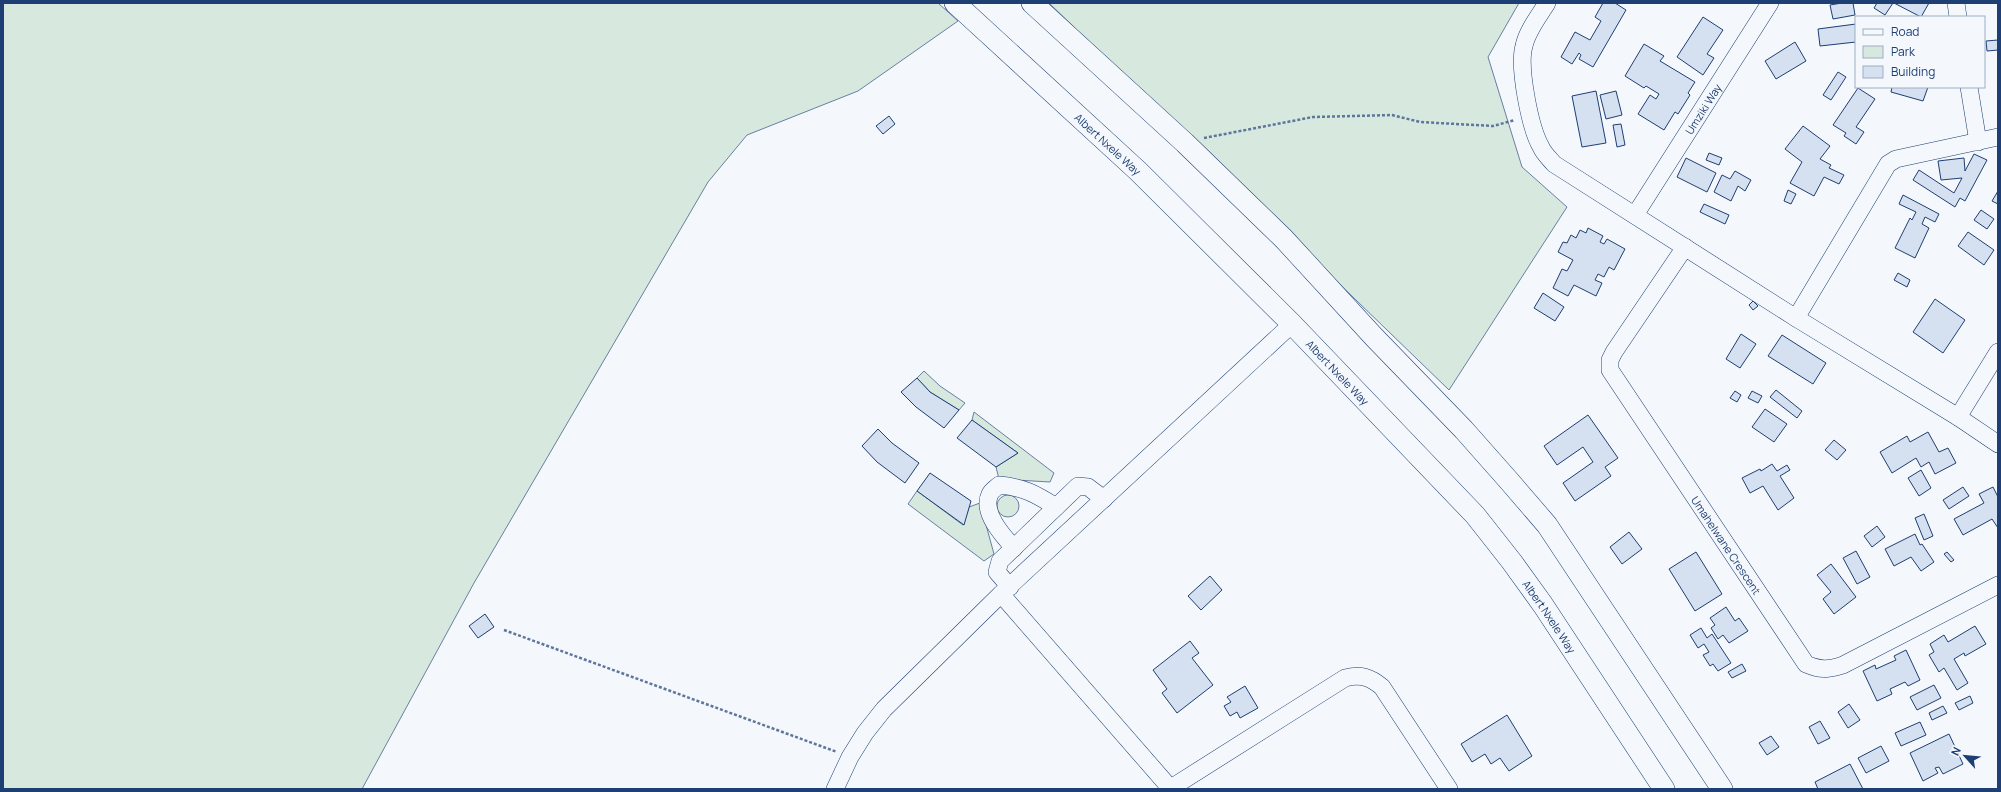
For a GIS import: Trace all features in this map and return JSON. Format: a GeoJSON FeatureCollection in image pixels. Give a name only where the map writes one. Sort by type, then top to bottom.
{"type":"FeatureCollection","features":[{"type":"Feature","properties":{"kind":"main road","name":"Albert Nxele Way"},"geometry":{"type":"LineString","coordinates":[[955,3],[1138,171],[1292,324],[1475,515],[1512,562],[1664,789]]}},
{"type":"Feature","properties":{"kind":"main road"},"geometry":{"type":"LineString","coordinates":[[1032,3],[1185,142],[1284,239],[1374,337],[1464,430],[1547,525],[1722,789]]}},
{"type":"Feature","properties":{"kind":"street"},"geometry":{"type":"LineString","coordinates":[[1547,3],[1530,32],[1521,56],[1521,68],[1535,134],[1541,148],[1554,164],[1796,318],[1958,417],[1998,444]]}},
{"type":"Feature","properties":{"kind":"street","name":"Umziki Way"},"geometry":{"type":"LineString","coordinates":[[1635,215],[1770,3]]}},
{"type":"Feature","properties":{"kind":"street"},"geometry":{"type":"LineString","coordinates":[[1956,3],[1958,16]]}},
{"type":"Feature","properties":{"kind":"street"},"geometry":{"type":"LineString","coordinates":[[1969,88],[1978,142]]}},
{"type":"Feature","properties":{"kind":"street"},"geometry":{"type":"LineString","coordinates":[[1796,318],[1888,164],[1896,159],[1998,137]]}},
{"type":"Feature","properties":{"kind":"street","name":"Umahelwane Crescent"},"geometry":{"type":"LineString","coordinates":[[1685,247],[1614,352],[1610,360],[1610,370],[1806,664],[1828,670],[1843,665],[1998,585]]}},
{"type":"Feature","properties":{"kind":"street"},"geometry":{"type":"LineString","coordinates":[[835,789],[850,757],[865,733],[884,709],[1006,590],[1292,324]]}},
{"type":"Feature","properties":{"kind":"street"},"geometry":{"type":"LineString","coordinates":[[1958,417],[1998,352]]}},
{"type":"Feature","properties":{"kind":"street"},"geometry":{"type":"LineString","coordinates":[[1014,548],[999,532],[992,517],[987,502],[990,492],[999,485],[1013,486],[1034,492],[1056,507]]}},
{"type":"Feature","properties":{"kind":"street"},"geometry":{"type":"LineString","coordinates":[[1104,499],[1088,486],[1078,486],[1000,561],[997,572],[1006,590],[1171,789],[1345,678],[1354,676],[1369,678],[1382,687],[1450,789]]}},
{"type":"Feature","properties":{"kind":"path"},"geometry":{"type":"LineString","coordinates":[[1185,142],[1313,117],[1392,115],[1420,122],[1493,126],[1531,115]]}},
{"type":"Feature","properties":{"kind":"path"},"geometry":{"type":"LineString","coordinates":[[504,630],[850,757]]}},
{"type":"Feature","properties":{"kind":"green space"},"geometry":{"type":"Polygon","coordinates":[[[3,3],[938,3],[958,21],[858,91],[747,135],[708,182],[474,583],[362,789],[3,789],[3,3]]]}},
{"type":"Feature","properties":{"kind":"green space"},"geometry":{"type":"Polygon","coordinates":[[[1049,3],[1519,3],[1488,57],[1522,167],[1567,207],[1449,390],[1049,3]]]}},
{"type":"Feature","properties":{"kind":"green space"},"geometry":{"type":"Polygon","coordinates":[[[924,371],[940,386],[965,403],[959,410],[930,392],[917,378],[924,371]]]}},
{"type":"Feature","properties":{"kind":"green space"},"geometry":{"type":"Polygon","coordinates":[[[974,412],[1054,473],[1050,482],[999,479],[996,467],[1018,453],[972,420],[974,412]]]}},
{"type":"Feature","properties":{"kind":"green space"},"geometry":{"type":"Polygon","coordinates":[[[917,491],[963,525],[969,507],[980,503],[994,554],[984,561],[908,504],[917,491]]]}},
{"type":"Feature","properties":{"kind":"green space"},"geometry":{"type":"Polygon","coordinates":[[[1008,495],[1016,498],[1019,506],[1016,514],[1008,517],[1000,514],[997,506],[1000,498],[1008,495]]]}},
{"type":"Feature","properties":{"kind":"building"},"geometry":{"type":"Polygon","coordinates":[[[1603,3],[1615,3],[1626,10],[1593,67],[1579,59],[1581,55],[1579,53],[1572,64],[1561,57],[1575,32],[1590,40],[1601,21],[1595,17],[1603,3]]]}},
{"type":"Feature","properties":{"kind":"building"},"geometry":{"type":"Polygon","coordinates":[[[1853,3],[1855,15],[1833,19],[1830,5],[1853,3]]]}},
{"type":"Feature","properties":{"kind":"building"},"geometry":{"type":"Polygon","coordinates":[[[1877,3],[1893,3],[1885,15],[1874,8],[1877,3]]]}},
{"type":"Feature","properties":{"kind":"building"},"geometry":{"type":"Polygon","coordinates":[[[1894,3],[1929,3],[1922,16],[1894,3]]]}},
{"type":"Feature","properties":{"kind":"building"},"geometry":{"type":"Polygon","coordinates":[[[1703,17],[1723,30],[1707,54],[1714,58],[1703,75],[1677,57],[1703,17]]]}},
{"type":"Feature","properties":{"kind":"building"},"geometry":{"type":"Polygon","coordinates":[[[1855,24],[1855,42],[1820,46],[1818,29],[1855,24]]]}},
{"type":"Feature","properties":{"kind":"building"},"geometry":{"type":"Polygon","coordinates":[[[1998,40],[1998,50],[1987,51],[1986,41],[1998,40]]]}},
{"type":"Feature","properties":{"kind":"building"},"geometry":{"type":"Polygon","coordinates":[[[1795,42],[1806,61],[1776,79],[1765,61],[1795,42]]]}},
{"type":"Feature","properties":{"kind":"building"},"geometry":{"type":"Polygon","coordinates":[[[1644,44],[1664,56],[1660,61],[1695,82],[1688,93],[1690,95],[1678,114],[1675,112],[1664,130],[1638,114],[1650,95],[1656,99],[1659,94],[1646,86],[1644,88],[1625,76],[1644,44]]]}},
{"type":"Feature","properties":{"kind":"building"},"geometry":{"type":"Polygon","coordinates":[[[1838,72],[1846,77],[1831,100],[1823,95],[1838,72]]]}},
{"type":"Feature","properties":{"kind":"building"},"geometry":{"type":"Polygon","coordinates":[[[1858,88],[1875,99],[1856,127],[1864,132],[1856,144],[1844,136],[1846,133],[1833,125],[1858,88]]]}},
{"type":"Feature","properties":{"kind":"building"},"geometry":{"type":"Polygon","coordinates":[[[1892,88],[1928,88],[1923,101],[1891,92],[1892,88]]]}},
{"type":"Feature","properties":{"kind":"building"},"geometry":{"type":"Polygon","coordinates":[[[1596,91],[1606,143],[1582,147],[1572,96],[1596,91]]]}},
{"type":"Feature","properties":{"kind":"building"},"geometry":{"type":"Polygon","coordinates":[[[1616,91],[1622,115],[1606,119],[1600,95],[1616,91]]]}},
{"type":"Feature","properties":{"kind":"building"},"geometry":{"type":"Polygon","coordinates":[[[889,116],[895,124],[883,134],[876,126],[889,116]]]}},
{"type":"Feature","properties":{"kind":"building"},"geometry":{"type":"Polygon","coordinates":[[[1621,124],[1625,145],[1617,147],[1613,125],[1621,124]]]}},
{"type":"Feature","properties":{"kind":"building"},"geometry":{"type":"Polygon","coordinates":[[[1803,126],[1830,146],[1820,159],[1831,165],[1829,168],[1844,175],[1839,184],[1824,177],[1814,196],[1790,183],[1802,162],[1785,149],[1803,126]]]}},
{"type":"Feature","properties":{"kind":"building"},"geometry":{"type":"Polygon","coordinates":[[[1709,153],[1722,158],[1719,165],[1706,160],[1709,153]]]}},
{"type":"Feature","properties":{"kind":"building"},"geometry":{"type":"Polygon","coordinates":[[[1974,154],[1987,160],[1965,201],[1960,198],[1955,207],[1913,180],[1919,170],[1954,193],[1962,178],[1941,180],[1938,161],[1964,158],[1965,171],[1974,154]]]}},
{"type":"Feature","properties":{"kind":"building"},"geometry":{"type":"Polygon","coordinates":[[[1686,158],[1716,173],[1707,192],[1677,177],[1686,158]]]}},
{"type":"Feature","properties":{"kind":"building"},"geometry":{"type":"Polygon","coordinates":[[[1735,171],[1751,180],[1745,191],[1738,186],[1731,201],[1714,192],[1722,175],[1730,179],[1735,171]]]}},
{"type":"Feature","properties":{"kind":"building"},"geometry":{"type":"Polygon","coordinates":[[[1788,190],[1796,194],[1791,204],[1784,201],[1788,190]]]}},
{"type":"Feature","properties":{"kind":"building"},"geometry":{"type":"Polygon","coordinates":[[[1998,191],[1998,204],[1992,201],[1998,191]]]}},
{"type":"Feature","properties":{"kind":"building"},"geometry":{"type":"Polygon","coordinates":[[[1903,195],[1939,214],[1935,222],[1925,217],[1922,224],[1929,228],[1915,258],[1895,248],[1910,218],[1912,220],[1916,212],[1899,204],[1903,195]]]}},
{"type":"Feature","properties":{"kind":"building"},"geometry":{"type":"Polygon","coordinates":[[[1704,204],[1729,215],[1725,224],[1700,212],[1704,204]]]}},
{"type":"Feature","properties":{"kind":"building"},"geometry":{"type":"Polygon","coordinates":[[[1981,210],[1994,219],[1987,229],[1974,220],[1981,210]]]}},
{"type":"Feature","properties":{"kind":"building"},"geometry":{"type":"Polygon","coordinates":[[[1588,228],[1603,236],[1600,242],[1604,244],[1607,239],[1625,249],[1614,270],[1609,267],[1604,277],[1598,274],[1595,280],[1602,283],[1596,296],[1574,285],[1568,296],[1553,288],[1562,269],[1567,271],[1573,260],[1558,252],[1563,242],[1567,243],[1571,235],[1576,238],[1580,230],[1586,233],[1588,228]]]}},
{"type":"Feature","properties":{"kind":"building"},"geometry":{"type":"Polygon","coordinates":[[[1968,232],[1994,250],[1984,265],[1958,246],[1968,232]]]}},
{"type":"Feature","properties":{"kind":"building"},"geometry":{"type":"Polygon","coordinates":[[[1898,273],[1910,280],[1907,287],[1894,280],[1898,273]]]}},
{"type":"Feature","properties":{"kind":"building"},"geometry":{"type":"Polygon","coordinates":[[[1543,293],[1564,307],[1555,321],[1534,308],[1543,293]]]}},
{"type":"Feature","properties":{"kind":"building"},"geometry":{"type":"Polygon","coordinates":[[[1935,299],[1965,320],[1943,353],[1913,332],[1935,299]]]}},
{"type":"Feature","properties":{"kind":"building"},"geometry":{"type":"Polygon","coordinates":[[[1753,301],[1758,306],[1753,310],[1749,305],[1753,301]]]}},
{"type":"Feature","properties":{"kind":"building"},"geometry":{"type":"Polygon","coordinates":[[[1741,334],[1756,344],[1740,368],[1726,359],[1741,334]]]}},
{"type":"Feature","properties":{"kind":"building"},"geometry":{"type":"Polygon","coordinates":[[[1782,335],[1826,363],[1813,384],[1768,356],[1782,335]]]}},
{"type":"Feature","properties":{"kind":"building"},"geometry":{"type":"Polygon","coordinates":[[[917,378],[930,392],[959,410],[944,428],[916,407],[901,392],[917,378]]]}},
{"type":"Feature","properties":{"kind":"building"},"geometry":{"type":"Polygon","coordinates":[[[1776,390],[1802,411],[1797,418],[1770,397],[1776,390]]]}},
{"type":"Feature","properties":{"kind":"building"},"geometry":{"type":"Polygon","coordinates":[[[1735,391],[1741,395],[1737,402],[1730,398],[1735,391]]]}},
{"type":"Feature","properties":{"kind":"building"},"geometry":{"type":"Polygon","coordinates":[[[1752,391],[1762,396],[1758,403],[1748,398],[1752,391]]]}},
{"type":"Feature","properties":{"kind":"building"},"geometry":{"type":"Polygon","coordinates":[[[1765,409],[1787,424],[1774,442],[1752,427],[1765,409]]]}},
{"type":"Feature","properties":{"kind":"building"},"geometry":{"type":"Polygon","coordinates":[[[1588,415],[1618,458],[1605,467],[1611,476],[1575,501],[1563,483],[1593,462],[1583,447],[1557,465],[1544,446],[1588,415]]]}},
{"type":"Feature","properties":{"kind":"building"},"geometry":{"type":"Polygon","coordinates":[[[972,420],[1018,453],[996,467],[957,438],[972,420]]]}},
{"type":"Feature","properties":{"kind":"building"},"geometry":{"type":"Polygon","coordinates":[[[878,429],[892,443],[919,463],[905,483],[877,462],[862,446],[878,429]]]}},
{"type":"Feature","properties":{"kind":"building"},"geometry":{"type":"Polygon","coordinates":[[[1928,432],[1939,452],[1948,448],[1956,463],[1935,474],[1929,462],[1921,467],[1916,458],[1892,473],[1880,452],[1907,436],[1910,442],[1928,432]]]}},
{"type":"Feature","properties":{"kind":"building"},"geometry":{"type":"Polygon","coordinates":[[[1834,440],[1846,450],[1837,460],[1825,450],[1834,440]]]}},
{"type":"Feature","properties":{"kind":"building"},"geometry":{"type":"Polygon","coordinates":[[[1772,464],[1777,471],[1787,465],[1790,470],[1780,476],[1794,498],[1778,510],[1763,486],[1750,493],[1742,478],[1760,469],[1761,471],[1772,464]]]}},
{"type":"Feature","properties":{"kind":"building"},"geometry":{"type":"Polygon","coordinates":[[[1921,470],[1931,488],[1919,496],[1908,478],[1921,470]]]}},
{"type":"Feature","properties":{"kind":"building"},"geometry":{"type":"Polygon","coordinates":[[[930,473],[971,501],[964,525],[917,491],[930,473]]]}},
{"type":"Feature","properties":{"kind":"building"},"geometry":{"type":"Polygon","coordinates":[[[1963,487],[1969,496],[1949,509],[1943,500],[1963,487]]]}},
{"type":"Feature","properties":{"kind":"building"},"geometry":{"type":"Polygon","coordinates":[[[1993,487],[1998,497],[1998,528],[1992,519],[1963,535],[1954,519],[1984,503],[1979,494],[1993,487]]]}},
{"type":"Feature","properties":{"kind":"building"},"geometry":{"type":"Polygon","coordinates":[[[1924,514],[1933,536],[1924,540],[1915,518],[1924,514]]]}},
{"type":"Feature","properties":{"kind":"building"},"geometry":{"type":"Polygon","coordinates":[[[1877,526],[1885,537],[1872,547],[1864,536],[1877,526]]]}},
{"type":"Feature","properties":{"kind":"building"},"geometry":{"type":"Polygon","coordinates":[[[1629,532],[1642,549],[1622,564],[1610,547],[1629,532]]]}},
{"type":"Feature","properties":{"kind":"building"},"geometry":{"type":"Polygon","coordinates":[[[1915,534],[1920,545],[1922,544],[1934,562],[1921,571],[1911,557],[1894,566],[1885,549],[1915,534]]]}},
{"type":"Feature","properties":{"kind":"building"},"geometry":{"type":"Polygon","coordinates":[[[1856,551],[1870,577],[1857,584],[1843,558],[1856,551]]]}},
{"type":"Feature","properties":{"kind":"building"},"geometry":{"type":"Polygon","coordinates":[[[1696,552],[1722,594],[1695,611],[1669,569],[1696,552]]]}},
{"type":"Feature","properties":{"kind":"building"},"geometry":{"type":"Polygon","coordinates":[[[1947,552],[1954,560],[1951,562],[1944,554],[1947,552]]]}},
{"type":"Feature","properties":{"kind":"building"},"geometry":{"type":"Polygon","coordinates":[[[1831,564],[1856,597],[1834,614],[1823,599],[1831,592],[1817,575],[1831,564]]]}},
{"type":"Feature","properties":{"kind":"building"},"geometry":{"type":"Polygon","coordinates":[[[1210,576],[1222,590],[1201,610],[1188,596],[1210,576]]]}},
{"type":"Feature","properties":{"kind":"building"},"geometry":{"type":"Polygon","coordinates":[[[1726,607],[1735,621],[1739,618],[1748,631],[1729,643],[1723,635],[1718,639],[1711,628],[1715,625],[1710,618],[1726,607]]]}},
{"type":"Feature","properties":{"kind":"building"},"geometry":{"type":"Polygon","coordinates":[[[485,614],[494,627],[478,638],[469,626],[485,614]]]}},
{"type":"Feature","properties":{"kind":"building"},"geometry":{"type":"Polygon","coordinates":[[[1975,626],[1986,644],[1965,656],[1964,653],[1954,659],[1968,683],[1957,690],[1944,668],[1939,672],[1929,655],[1934,652],[1930,644],[1944,635],[1948,642],[1975,626]]]}},
{"type":"Feature","properties":{"kind":"building"},"geometry":{"type":"Polygon","coordinates":[[[1701,628],[1707,638],[1712,634],[1731,663],[1718,671],[1713,664],[1710,666],[1703,655],[1709,652],[1704,644],[1698,648],[1690,635],[1701,628]]]}},
{"type":"Feature","properties":{"kind":"building"},"geometry":{"type":"Polygon","coordinates":[[[1190,641],[1199,653],[1192,658],[1213,685],[1177,713],[1162,693],[1167,689],[1153,670],[1190,641]]]}},
{"type":"Feature","properties":{"kind":"building"},"geometry":{"type":"Polygon","coordinates":[[[1906,650],[1920,680],[1908,686],[1905,682],[1890,689],[1892,694],[1877,701],[1863,671],[1875,665],[1876,669],[1896,660],[1894,656],[1906,650]]]}},
{"type":"Feature","properties":{"kind":"building"},"geometry":{"type":"Polygon","coordinates":[[[1742,664],[1746,671],[1732,678],[1728,672],[1742,664]]]}},
{"type":"Feature","properties":{"kind":"building"},"geometry":{"type":"Polygon","coordinates":[[[1934,685],[1941,698],[1917,710],[1910,697],[1934,685]]]}},
{"type":"Feature","properties":{"kind":"building"},"geometry":{"type":"Polygon","coordinates":[[[1245,686],[1258,708],[1240,718],[1237,712],[1230,716],[1224,706],[1231,702],[1227,697],[1245,686]]]}},
{"type":"Feature","properties":{"kind":"building"},"geometry":{"type":"Polygon","coordinates":[[[1970,696],[1973,703],[1959,710],[1955,703],[1970,696]]]}},
{"type":"Feature","properties":{"kind":"building"},"geometry":{"type":"Polygon","coordinates":[[[1849,704],[1860,720],[1848,728],[1838,712],[1849,704]]]}},
{"type":"Feature","properties":{"kind":"building"},"geometry":{"type":"Polygon","coordinates":[[[1943,706],[1947,713],[1932,720],[1929,713],[1943,706]]]}},
{"type":"Feature","properties":{"kind":"building"},"geometry":{"type":"Polygon","coordinates":[[[1507,715],[1532,756],[1509,771],[1500,758],[1491,764],[1485,754],[1472,762],[1461,744],[1507,715]]]}},
{"type":"Feature","properties":{"kind":"building"},"geometry":{"type":"Polygon","coordinates":[[[1820,721],[1830,738],[1818,744],[1809,727],[1820,721]]]}},
{"type":"Feature","properties":{"kind":"building"},"geometry":{"type":"Polygon","coordinates":[[[1920,722],[1926,735],[1901,746],[1895,733],[1920,722]]]}},
{"type":"Feature","properties":{"kind":"building"},"geometry":{"type":"Polygon","coordinates":[[[1949,734],[1963,764],[1943,774],[1939,767],[1935,768],[1938,773],[1923,781],[1910,753],[1949,734]]]}},
{"type":"Feature","properties":{"kind":"building"},"geometry":{"type":"Polygon","coordinates":[[[1771,736],[1779,747],[1767,755],[1759,743],[1771,736]]]}},
{"type":"Feature","properties":{"kind":"building"},"geometry":{"type":"Polygon","coordinates":[[[1881,746],[1889,761],[1866,773],[1858,758],[1881,746]]]}},
{"type":"Feature","properties":{"kind":"building"},"geometry":{"type":"Polygon","coordinates":[[[1850,764],[1863,789],[1818,789],[1815,782],[1850,764]]]}}]}
